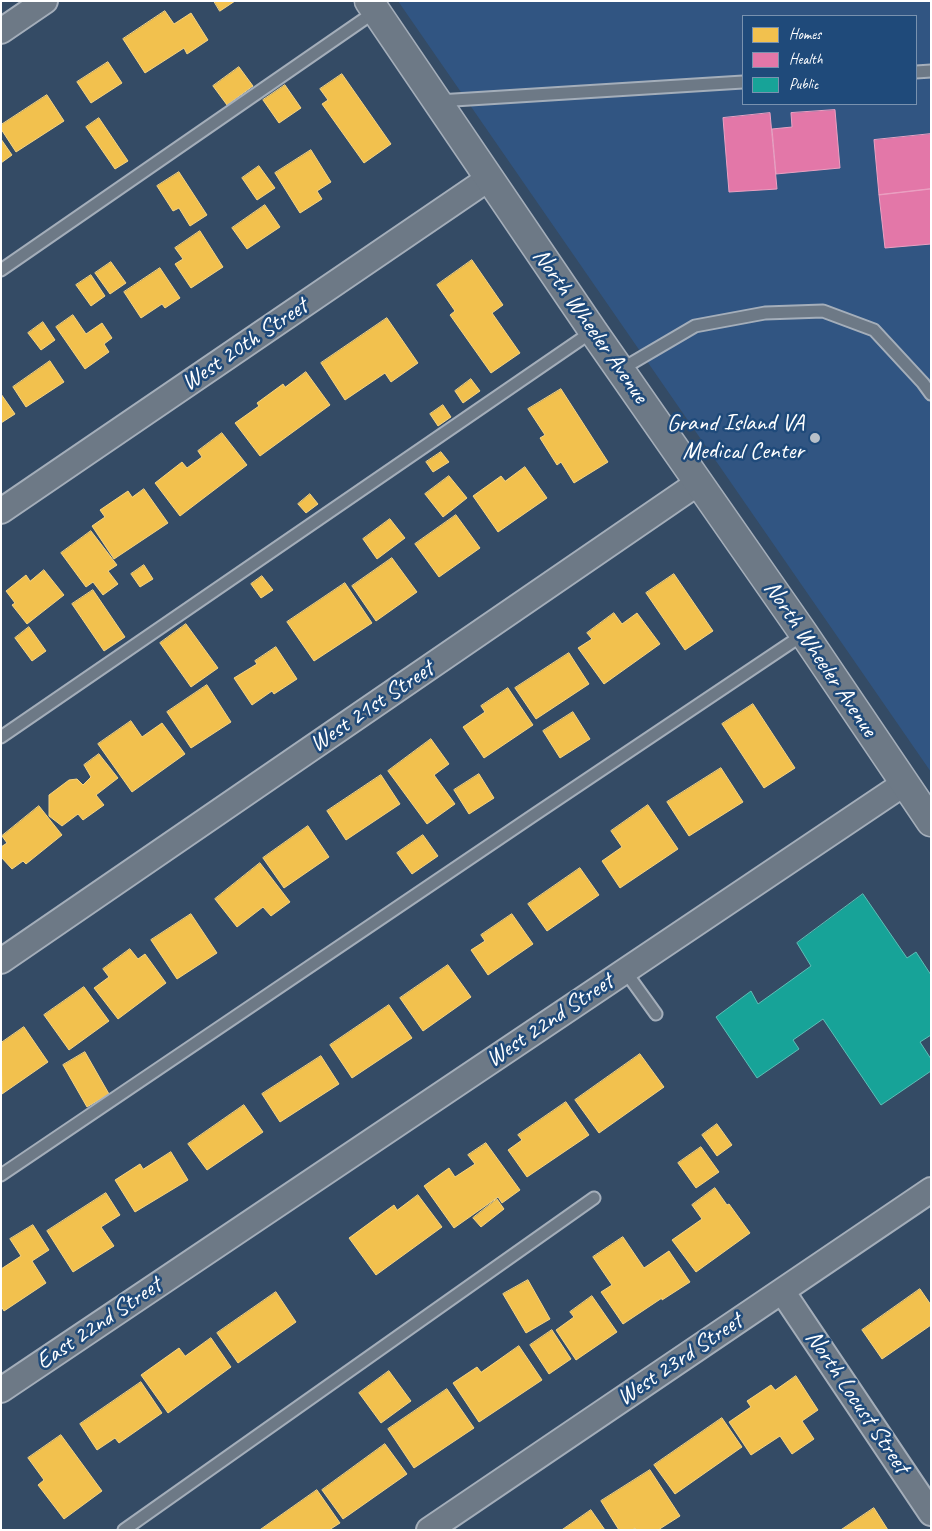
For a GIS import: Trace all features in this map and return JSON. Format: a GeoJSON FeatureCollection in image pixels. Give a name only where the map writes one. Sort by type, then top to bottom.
{"type":"FeatureCollection","features":[{"type":"Feature","properties":{"kind":"street"},"geometry":{"type":"LineString","coordinates":[[1,31],[45,1]]}},
{"type":"Feature","properties":{"kind":"street","name":"North Wheeler Avenue"},"geometry":{"type":"LineString","coordinates":[[373,6],[488,179],[804,634],[931,822]]}},
{"type":"Feature","properties":{"kind":"street","name":"West 20th Street"},"geometry":{"type":"LineString","coordinates":[[1,511],[488,179]]}},
{"type":"Feature","properties":{"kind":"street","name":"West 21st Street"},"geometry":{"type":"LineString","coordinates":[[1,960],[698,483]]}},
{"type":"Feature","properties":{"kind":"street","name":"West 22nd Street"},"geometry":{"type":"LineString","coordinates":[[196,1259],[905,783]]}},
{"type":"Feature","properties":{"kind":"street","name":"West 23rd Street"},"geometry":{"type":"LineString","coordinates":[[429,1530],[931,1190]]}},
{"type":"Feature","properties":{"kind":"street","name":"East 22nd Street"},"geometry":{"type":"LineString","coordinates":[[1,1390],[196,1259]]}},
{"type":"Feature","properties":{"kind":"street","name":"North Locust Street"},"geometry":{"type":"LineString","coordinates":[[782,1291],[931,1513]]}},
{"type":"Feature","properties":{"kind":"lane"},"geometry":{"type":"LineString","coordinates":[[1,270],[373,6]]}},
{"type":"Feature","properties":{"kind":"lane"},"geometry":{"type":"LineString","coordinates":[[917,72],[931,71]]}},
{"type":"Feature","properties":{"kind":"lane"},"geometry":{"type":"LineString","coordinates":[[436,101],[742,82]]}},
{"type":"Feature","properties":{"kind":"lane"},"geometry":{"type":"LineString","coordinates":[[620,370],[695,326],[765,313],[823,310],[874,330],[931,394]]}},
{"type":"Feature","properties":{"kind":"lane"},"geometry":{"type":"LineString","coordinates":[[1,737],[593,331]]}},
{"type":"Feature","properties":{"kind":"lane"},"geometry":{"type":"LineString","coordinates":[[1,1175],[804,634]]}},
{"type":"Feature","properties":{"kind":"lane"},"geometry":{"type":"LineString","coordinates":[[625,971],[656,1014]]}},
{"type":"Feature","properties":{"kind":"lane"},"geometry":{"type":"LineString","coordinates":[[124,1530],[594,1198]]}},
{"type":"Feature","properties":{"kind":"shaded area","name":"Grand Island VA Medical Center"},"geometry":{"type":"Polygon","coordinates":[[[398,1],[931,1],[931,772],[398,1]]]}},
{"type":"Feature","properties":{"kind":"building: Homes"},"geometry":{"type":"Polygon","coordinates":[[[214,1],[235,1],[220,11],[214,1]]]}},
{"type":"Feature","properties":{"kind":"building: Homes"},"geometry":{"type":"Polygon","coordinates":[[[165,11],[174,24],[191,13],[208,40],[187,54],[184,48],[145,73],[123,39],[165,11]]]}},
{"type":"Feature","properties":{"kind":"building: Homes"},"geometry":{"type":"Polygon","coordinates":[[[108,62],[122,83],[91,103],[77,82],[108,62]]]}},
{"type":"Feature","properties":{"kind":"building: Homes"},"geometry":{"type":"Polygon","coordinates":[[[239,67],[253,86],[227,105],[213,86],[239,67]]]}},
{"type":"Feature","properties":{"kind":"building: Homes"},"geometry":{"type":"Polygon","coordinates":[[[342,74],[391,144],[364,163],[322,104],[328,100],[320,89],[342,74]]]}},
{"type":"Feature","properties":{"kind":"building: Homes"},"geometry":{"type":"Polygon","coordinates":[[[285,85],[301,108],[279,123],[263,100],[285,85]]]}},
{"type":"Feature","properties":{"kind":"building: Homes"},"geometry":{"type":"Polygon","coordinates":[[[47,95],[64,121],[16,152],[1,129],[1,125],[47,95]]]}},
{"type":"Feature","properties":{"kind":"building: Homes"},"geometry":{"type":"Polygon","coordinates":[[[99,118],[128,161],[115,169],[86,127],[99,118]]]}},
{"type":"Feature","properties":{"kind":"building: Homes"},"geometry":{"type":"Polygon","coordinates":[[[1,139],[12,155],[1,163],[1,139]]]}},
{"type":"Feature","properties":{"kind":"building: Homes"},"geometry":{"type":"Polygon","coordinates":[[[311,150],[331,182],[317,191],[322,199],[300,213],[275,173],[311,150]]]}},
{"type":"Feature","properties":{"kind":"building: Homes"},"geometry":{"type":"Polygon","coordinates":[[[259,166],[275,188],[257,200],[242,178],[259,166]]]}},
{"type":"Feature","properties":{"kind":"building: Homes"},"geometry":{"type":"Polygon","coordinates":[[[179,172],[207,215],[190,226],[179,208],[173,211],[157,186],[179,172]]]}},
{"type":"Feature","properties":{"kind":"building: Homes"},"geometry":{"type":"Polygon","coordinates":[[[265,205],[280,227],[247,249],[232,228],[265,205]]]}},
{"type":"Feature","properties":{"kind":"building: Homes"},"geometry":{"type":"Polygon","coordinates":[[[200,231],[223,267],[191,288],[175,264],[183,259],[175,248],[200,231]]]}},
{"type":"Feature","properties":{"kind":"building: Homes"},"geometry":{"type":"Polygon","coordinates":[[[472,260],[503,305],[492,313],[520,353],[491,373],[450,315],[455,311],[437,285],[472,260]]]}},
{"type":"Feature","properties":{"kind":"building: Homes"},"geometry":{"type":"Polygon","coordinates":[[[111,262],[126,283],[110,294],[95,273],[111,262]]]}},
{"type":"Feature","properties":{"kind":"building: Homes"},"geometry":{"type":"Polygon","coordinates":[[[160,268],[180,298],[165,308],[162,304],[141,318],[124,292],[160,268]]]}},
{"type":"Feature","properties":{"kind":"building: Homes"},"geometry":{"type":"Polygon","coordinates":[[[91,275],[105,296],[91,306],[76,285],[91,275]]]}},
{"type":"Feature","properties":{"kind":"building: Homes"},"geometry":{"type":"Polygon","coordinates":[[[73,315],[86,334],[102,323],[112,338],[104,344],[109,352],[85,369],[56,327],[73,315]]]}},
{"type":"Feature","properties":{"kind":"building: Homes"},"geometry":{"type":"Polygon","coordinates":[[[387,318],[418,363],[391,382],[385,373],[345,400],[321,363],[387,318]]]}},
{"type":"Feature","properties":{"kind":"building: Homes"},"geometry":{"type":"Polygon","coordinates":[[[43,322],[55,340],[41,350],[28,333],[43,322]]]}},
{"type":"Feature","properties":{"kind":"building: Homes"},"geometry":{"type":"Polygon","coordinates":[[[50,361],[64,382],[26,407],[13,387],[50,361]]]}},
{"type":"Feature","properties":{"kind":"building: Homes"},"geometry":{"type":"Polygon","coordinates":[[[306,372],[330,405],[260,456],[235,423],[259,406],[257,403],[283,384],[285,387],[306,372]]]}},
{"type":"Feature","properties":{"kind":"building: Homes"},"geometry":{"type":"Polygon","coordinates":[[[471,379],[480,391],[463,403],[455,391],[471,379]]]}},
{"type":"Feature","properties":{"kind":"building: Homes"},"geometry":{"type":"Polygon","coordinates":[[[561,389],[608,462],[574,483],[561,462],[557,465],[540,438],[545,435],[528,409],[561,389]]]}},
{"type":"Feature","properties":{"kind":"building: Homes"},"geometry":{"type":"Polygon","coordinates":[[[1,394],[15,414],[1,423],[1,394]]]}},
{"type":"Feature","properties":{"kind":"building: Homes"},"geometry":{"type":"Polygon","coordinates":[[[443,405],[451,417],[438,426],[430,414],[443,405]]]}},
{"type":"Feature","properties":{"kind":"building: Homes"},"geometry":{"type":"Polygon","coordinates":[[[222,433],[247,465],[180,516],[155,483],[182,462],[187,468],[202,457],[198,451],[222,433]]]}},
{"type":"Feature","properties":{"kind":"building: Homes"},"geometry":{"type":"Polygon","coordinates":[[[441,452],[449,462],[433,472],[426,462],[441,452]]]}},
{"type":"Feature","properties":{"kind":"building: Homes"},"geometry":{"type":"Polygon","coordinates":[[[525,467],[547,498],[498,532],[473,496],[501,476],[505,481],[525,467]]]}},
{"type":"Feature","properties":{"kind":"building: Homes"},"geometry":{"type":"Polygon","coordinates":[[[449,476],[467,498],[443,517],[425,494],[449,476]]]}},
{"type":"Feature","properties":{"kind":"building: Homes"},"geometry":{"type":"Polygon","coordinates":[[[144,489],[168,523],[114,559],[92,526],[105,517],[100,510],[128,491],[132,497],[144,489]]]}},
{"type":"Feature","properties":{"kind":"building: Homes"},"geometry":{"type":"Polygon","coordinates":[[[310,494],[318,504],[306,513],[298,504],[310,494]]]}},
{"type":"Feature","properties":{"kind":"building: Homes"},"geometry":{"type":"Polygon","coordinates":[[[456,515],[480,548],[439,577],[415,544],[456,515]]]}},
{"type":"Feature","properties":{"kind":"building: Homes"},"geometry":{"type":"Polygon","coordinates":[[[390,519],[405,538],[377,559],[363,539],[390,519]]]}},
{"type":"Feature","properties":{"kind":"building: Homes"},"geometry":{"type":"Polygon","coordinates":[[[91,531],[117,565],[108,571],[118,584],[103,595],[93,582],[86,587],[61,553],[91,531]]]}},
{"type":"Feature","properties":{"kind":"building: Homes"},"geometry":{"type":"Polygon","coordinates":[[[392,558],[417,592],[376,621],[352,586],[392,558]]]}},
{"type":"Feature","properties":{"kind":"building: Homes"},"geometry":{"type":"Polygon","coordinates":[[[144,565],[153,579],[140,587],[131,574],[144,565]]]}},
{"type":"Feature","properties":{"kind":"building: Homes"},"geometry":{"type":"Polygon","coordinates":[[[44,570],[64,595],[27,624],[12,605],[15,603],[6,591],[26,575],[30,581],[44,570]]]}},
{"type":"Feature","properties":{"kind":"building: Homes"},"geometry":{"type":"Polygon","coordinates":[[[674,574],[713,631],[685,650],[646,593],[674,574]]]}},
{"type":"Feature","properties":{"kind":"building: Homes"},"geometry":{"type":"Polygon","coordinates":[[[262,576],[273,590],[261,598],[251,584],[262,576]]]}},
{"type":"Feature","properties":{"kind":"building: Homes"},"geometry":{"type":"Polygon","coordinates":[[[345,583],[372,623],[314,661],[287,622],[345,583]]]}},
{"type":"Feature","properties":{"kind":"building: Homes"},"geometry":{"type":"Polygon","coordinates":[[[93,590],[125,637],[104,651],[72,604],[93,590]]]}},
{"type":"Feature","properties":{"kind":"building: Homes"},"geometry":{"type":"Polygon","coordinates":[[[614,613],[622,624],[637,613],[660,644],[604,684],[578,648],[592,639],[587,633],[614,613]]]}},
{"type":"Feature","properties":{"kind":"building: Homes"},"geometry":{"type":"Polygon","coordinates":[[[186,624],[218,668],[191,687],[160,643],[186,624]]]}},
{"type":"Feature","properties":{"kind":"building: Homes"},"geometry":{"type":"Polygon","coordinates":[[[29,627],[46,651],[32,661],[15,638],[29,627]]]}},
{"type":"Feature","properties":{"kind":"building: Homes"},"geometry":{"type":"Polygon","coordinates":[[[276,647],[297,679],[274,694],[272,691],[252,705],[234,678],[257,664],[255,661],[276,647]]]}},
{"type":"Feature","properties":{"kind":"building: Homes"},"geometry":{"type":"Polygon","coordinates":[[[569,653],[589,684],[536,719],[515,688],[569,653]]]}},
{"type":"Feature","properties":{"kind":"building: Homes"},"geometry":{"type":"Polygon","coordinates":[[[207,685],[231,722],[191,748],[167,712],[207,685]]]}},
{"type":"Feature","properties":{"kind":"building: Homes"},"geometry":{"type":"Polygon","coordinates":[[[508,688],[533,725],[484,758],[463,727],[485,712],[481,706],[508,688]]]}},
{"type":"Feature","properties":{"kind":"building: Homes"},"geometry":{"type":"Polygon","coordinates":[[[753,704],[795,768],[764,788],[722,724],[753,704]]]}},
{"type":"Feature","properties":{"kind":"building: Homes"},"geometry":{"type":"Polygon","coordinates":[[[573,712],[590,739],[560,758],[543,731],[573,712]]]}},
{"type":"Feature","properties":{"kind":"building: Homes"},"geometry":{"type":"Polygon","coordinates":[[[131,721],[142,737],[162,723],[185,754],[132,792],[98,744],[131,721]]]}},
{"type":"Feature","properties":{"kind":"building: Homes"},"geometry":{"type":"Polygon","coordinates":[[[431,739],[449,764],[434,775],[455,804],[427,824],[388,771],[431,739]]]}},
{"type":"Feature","properties":{"kind":"building: Homes"},"geometry":{"type":"Polygon","coordinates":[[[99,754],[118,778],[96,795],[104,805],[83,820],[78,814],[62,826],[49,816],[49,795],[69,780],[77,779],[83,785],[91,777],[84,765],[99,754]]]}},
{"type":"Feature","properties":{"kind":"building: Homes"},"geometry":{"type":"Polygon","coordinates":[[[721,768],[743,802],[689,836],[667,802],[721,768]]]}},
{"type":"Feature","properties":{"kind":"building: Homes"},"geometry":{"type":"Polygon","coordinates":[[[479,774],[494,798],[469,814],[454,790],[479,774]]]}},
{"type":"Feature","properties":{"kind":"building: Homes"},"geometry":{"type":"Polygon","coordinates":[[[381,775],[400,804],[346,840],[327,811],[381,775]]]}},
{"type":"Feature","properties":{"kind":"building: Homes"},"geometry":{"type":"Polygon","coordinates":[[[648,805],[678,849],[620,888],[602,861],[622,847],[611,831],[648,805]]]}},
{"type":"Feature","properties":{"kind":"building: Homes"},"geometry":{"type":"Polygon","coordinates":[[[39,806],[62,835],[26,864],[23,861],[12,869],[1,857],[1,847],[7,843],[2,836],[39,806]]]}},
{"type":"Feature","properties":{"kind":"building: Homes"},"geometry":{"type":"Polygon","coordinates":[[[308,826],[329,857],[284,888],[263,858],[308,826]]]}},
{"type":"Feature","properties":{"kind":"building: Homes"},"geometry":{"type":"Polygon","coordinates":[[[423,835],[438,856],[412,874],[397,853],[423,835]]]}},
{"type":"Feature","properties":{"kind":"building: Homes"},"geometry":{"type":"Polygon","coordinates":[[[260,863],[290,902],[271,916],[263,907],[237,927],[215,899],[260,863]]]}},
{"type":"Feature","properties":{"kind":"building: Homes"},"geometry":{"type":"Polygon","coordinates":[[[580,868],[599,895],[547,931],[528,904],[580,868]]]}},
{"type":"Feature","properties":{"kind":"building: Homes"},"geometry":{"type":"Polygon","coordinates":[[[191,914],[217,953],[177,979],[151,940],[191,914]]]}},
{"type":"Feature","properties":{"kind":"building: Homes"},"geometry":{"type":"Polygon","coordinates":[[[512,914],[533,944],[488,975],[471,950],[485,941],[481,935],[512,914]]]}},
{"type":"Feature","properties":{"kind":"building: Homes"},"geometry":{"type":"Polygon","coordinates":[[[130,949],[138,959],[145,954],[166,983],[118,1019],[94,988],[109,977],[103,969],[130,949]]]}},
{"type":"Feature","properties":{"kind":"building: Homes"},"geometry":{"type":"Polygon","coordinates":[[[448,965],[471,997],[423,1031],[400,998],[448,965]]]}},
{"type":"Feature","properties":{"kind":"building: Homes"},"geometry":{"type":"Polygon","coordinates":[[[84,987],[109,1021],[69,1050],[44,1015],[84,987]]]}},
{"type":"Feature","properties":{"kind":"building: Homes"},"geometry":{"type":"Polygon","coordinates":[[[389,1005],[412,1038],[352,1078],[330,1045],[389,1005]]]}},
{"type":"Feature","properties":{"kind":"building: Homes"},"geometry":{"type":"Polygon","coordinates":[[[24,1027],[48,1062],[2,1094],[1,1043],[24,1027]]]}},
{"type":"Feature","properties":{"kind":"building: Homes"},"geometry":{"type":"Polygon","coordinates":[[[85,1052],[109,1094],[87,1107],[63,1065],[85,1052]]]}},
{"type":"Feature","properties":{"kind":"building: Homes"},"geometry":{"type":"Polygon","coordinates":[[[640,1054],[664,1087],[599,1133],[575,1100],[640,1054]]]}},
{"type":"Feature","properties":{"kind":"building: Homes"},"geometry":{"type":"Polygon","coordinates":[[[321,1056],[339,1084],[280,1122],[262,1094],[321,1056]]]}},
{"type":"Feature","properties":{"kind":"building: Homes"},"geometry":{"type":"Polygon","coordinates":[[[566,1102],[589,1135],[527,1177],[508,1150],[522,1140],[518,1135],[566,1102]]]}},
{"type":"Feature","properties":{"kind":"building: Homes"},"geometry":{"type":"Polygon","coordinates":[[[244,1105],[263,1132],[207,1170],[188,1144],[244,1105]]]}},
{"type":"Feature","properties":{"kind":"building: Homes"},"geometry":{"type":"Polygon","coordinates":[[[717,1124],[732,1145],[717,1156],[702,1135],[717,1124]]]}},
{"type":"Feature","properties":{"kind":"building: Homes"},"geometry":{"type":"Polygon","coordinates":[[[486,1143],[520,1190],[502,1203],[498,1197],[454,1228],[424,1186],[449,1168],[455,1177],[475,1164],[468,1155],[486,1143]]]}},
{"type":"Feature","properties":{"kind":"building: Homes"},"geometry":{"type":"Polygon","coordinates":[[[701,1147],[719,1172],[696,1188],[678,1163],[701,1147]]]}},
{"type":"Feature","properties":{"kind":"building: Homes"},"geometry":{"type":"Polygon","coordinates":[[[171,1152],[188,1180],[135,1212],[115,1180],[140,1164],[143,1169],[171,1152]]]}},
{"type":"Feature","properties":{"kind":"building: Homes"},"geometry":{"type":"Polygon","coordinates":[[[715,1188],[750,1233],[696,1272],[672,1240],[702,1219],[692,1205],[715,1188]]]}},
{"type":"Feature","properties":{"kind":"building: Homes"},"geometry":{"type":"Polygon","coordinates":[[[106,1193],[120,1215],[101,1227],[114,1246],[73,1272],[47,1231],[106,1193]]]}},
{"type":"Feature","properties":{"kind":"building: Homes"},"geometry":{"type":"Polygon","coordinates":[[[418,1195],[442,1227],[376,1275],[349,1238],[394,1205],[397,1210],[418,1195]]]}},
{"type":"Feature","properties":{"kind":"building: Homes"},"geometry":{"type":"Polygon","coordinates":[[[497,1199],[504,1209],[481,1227],[473,1218],[497,1199]]]}},
{"type":"Feature","properties":{"kind":"building: Homes"},"geometry":{"type":"Polygon","coordinates":[[[33,1225],[49,1250],[32,1261],[46,1283],[4,1311],[1,1306],[1,1269],[21,1256],[10,1239],[33,1225]]]}},
{"type":"Feature","properties":{"kind":"building: Homes"},"geometry":{"type":"Polygon","coordinates":[[[623,1237],[644,1268],[669,1251],[690,1282],[623,1324],[601,1292],[612,1285],[593,1257],[623,1237]]]}},
{"type":"Feature","properties":{"kind":"building: Homes"},"geometry":{"type":"Polygon","coordinates":[[[528,1280],[550,1319],[526,1333],[503,1294],[528,1280]]]}},
{"type":"Feature","properties":{"kind":"building: Homes"},"geometry":{"type":"Polygon","coordinates":[[[920,1289],[931,1305],[931,1325],[882,1359],[862,1330],[920,1289]]]}},
{"type":"Feature","properties":{"kind":"building: Homes"},"geometry":{"type":"Polygon","coordinates":[[[276,1292],[296,1322],[238,1363],[217,1333],[276,1292]]]}},
{"type":"Feature","properties":{"kind":"building: Homes"},"geometry":{"type":"Polygon","coordinates":[[[592,1296],[617,1332],[576,1360],[556,1330],[574,1317],[570,1312],[592,1296]]]}},
{"type":"Feature","properties":{"kind":"building: Homes"},"geometry":{"type":"Polygon","coordinates":[[[552,1330],[571,1359],[549,1374],[530,1345],[552,1330]]]}},
{"type":"Feature","properties":{"kind":"building: Homes"},"geometry":{"type":"Polygon","coordinates":[[[211,1338],[231,1367],[168,1413],[141,1375],[179,1348],[185,1356],[211,1338]]]}},
{"type":"Feature","properties":{"kind":"building: Homes"},"geometry":{"type":"Polygon","coordinates":[[[519,1346],[542,1380],[479,1422],[453,1383],[477,1367],[481,1372],[519,1346]]]}},
{"type":"Feature","properties":{"kind":"building: Homes"},"geometry":{"type":"Polygon","coordinates":[[[389,1371],[411,1401],[381,1423],[359,1393],[389,1371]]]}},
{"type":"Feature","properties":{"kind":"building: Homes"},"geometry":{"type":"Polygon","coordinates":[[[796,1376],[818,1410],[802,1421],[814,1439],[792,1454],[780,1436],[751,1455],[729,1422],[751,1407],[747,1401],[771,1385],[775,1390],[796,1376]]]}},
{"type":"Feature","properties":{"kind":"building: Homes"},"geometry":{"type":"Polygon","coordinates":[[[141,1382],[162,1413],[119,1443],[115,1438],[97,1450],[80,1424],[141,1382]]]}},
{"type":"Feature","properties":{"kind":"building: Homes"},"geometry":{"type":"Polygon","coordinates":[[[447,1389],[474,1428],[414,1468],[388,1429],[447,1389]]]}},
{"type":"Feature","properties":{"kind":"building: Homes"},"geometry":{"type":"Polygon","coordinates":[[[722,1418],[742,1447],[675,1494],[654,1465],[722,1418]]]}},
{"type":"Feature","properties":{"kind":"building: Homes"},"geometry":{"type":"Polygon","coordinates":[[[61,1435],[102,1491],[64,1519],[38,1485],[44,1480],[28,1458],[61,1435]]]}},
{"type":"Feature","properties":{"kind":"building: Homes"},"geometry":{"type":"Polygon","coordinates":[[[385,1444],[407,1474],[343,1519],[322,1490],[385,1444]]]}},
{"type":"Feature","properties":{"kind":"building: Homes"},"geometry":{"type":"Polygon","coordinates":[[[650,1470],[680,1516],[658,1530],[636,1530],[635,1528],[632,1530],[619,1530],[601,1501],[650,1470]]]}},
{"type":"Feature","properties":{"kind":"building: Homes"},"geometry":{"type":"Polygon","coordinates":[[[317,1490],[340,1523],[329,1530],[260,1530],[317,1490]]]}},
{"type":"Feature","properties":{"kind":"building: Homes"},"geometry":{"type":"Polygon","coordinates":[[[874,1508],[888,1530],[841,1530],[874,1508]]]}},
{"type":"Feature","properties":{"kind":"building: Homes"},"geometry":{"type":"Polygon","coordinates":[[[591,1510],[605,1530],[562,1530],[591,1510]]]}},
{"type":"Feature","properties":{"kind":"building: Health"},"geometry":{"type":"Polygon","coordinates":[[[835,110],[840,168],[776,174],[772,129],[792,127],[791,113],[835,110]]]}},
{"type":"Feature","properties":{"kind":"building: Health"},"geometry":{"type":"Polygon","coordinates":[[[770,113],[777,189],[729,192],[723,118],[770,113]]]}},
{"type":"Feature","properties":{"kind":"building: Health"},"geometry":{"type":"Polygon","coordinates":[[[931,134],[931,189],[879,195],[874,140],[931,134]]]}},
{"type":"Feature","properties":{"kind":"building: Health"},"geometry":{"type":"Polygon","coordinates":[[[931,189],[931,244],[885,248],[879,195],[931,189]]]}},
{"type":"Feature","properties":{"kind":"building: Public"},"geometry":{"type":"Polygon","coordinates":[[[863,894],[907,958],[916,952],[931,975],[931,1035],[920,1042],[931,1059],[931,1071],[881,1105],[823,1019],[793,1040],[799,1049],[757,1078],[716,1017],[751,991],[758,1004],[811,966],[797,943],[863,894]]]}},
{"type":"Feature","properties":{"kind":"place","name":"Grand Island VA Medical Center"},"geometry":{"type":"Point","coordinates":[815,438]}}]}
